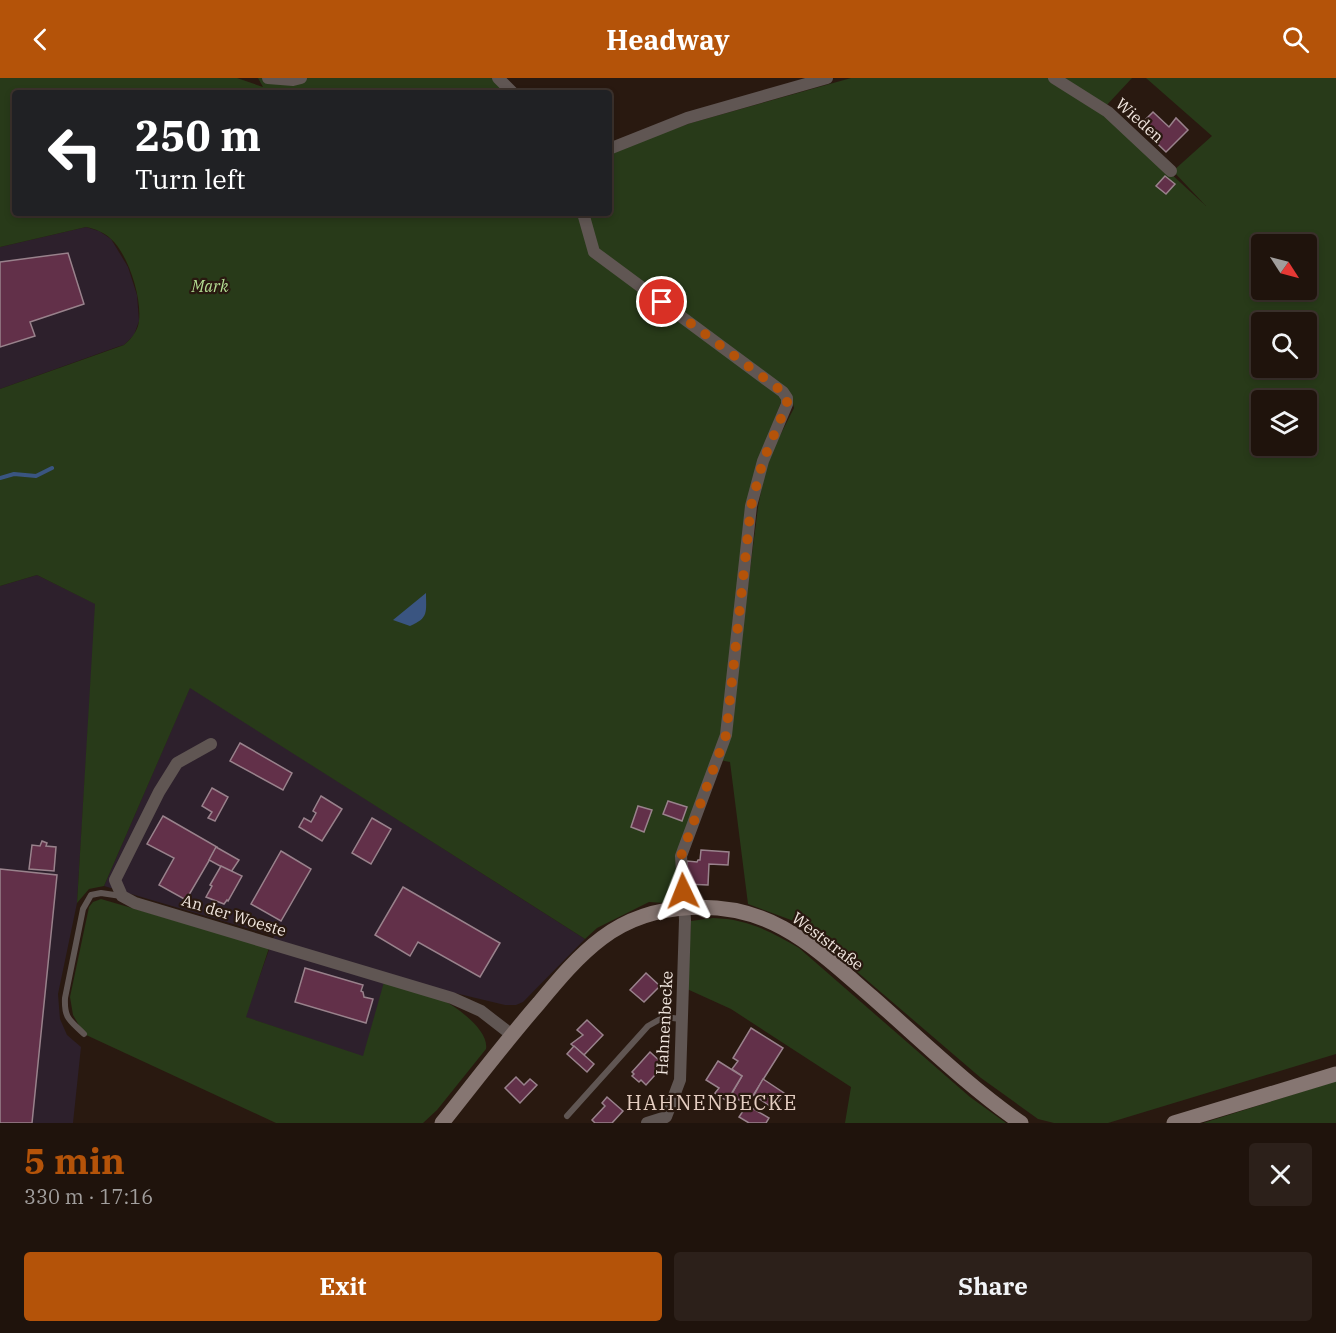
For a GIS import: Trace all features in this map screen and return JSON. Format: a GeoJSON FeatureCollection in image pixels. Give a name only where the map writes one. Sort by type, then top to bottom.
{"type":"FeatureCollection","features":[{"type":"Feature","properties":{"kind":"main road","name":"Weststraße"},"geometry":{"type":"LineString","coordinates":[[442,1123],[575,961],[600,939],[614,929],[656,912],[683,908],[717,908],[758,917],[804,941],[975,1088],[1021,1123]]}},
{"type":"Feature","properties":{"kind":"main road"},"geometry":{"type":"LineString","coordinates":[[1174,1123],[1336,1074]]}},
{"type":"Feature","properties":{"kind":"street"},"geometry":{"type":"LineString","coordinates":[[268,78],[293,80],[301,78]]}},
{"type":"Feature","properties":{"kind":"street"},"geometry":{"type":"LineString","coordinates":[[498,78],[510,90]]}},
{"type":"Feature","properties":{"kind":"street"},"geometry":{"type":"LineString","coordinates":[[612,148],[687,118],[827,78]]}},
{"type":"Feature","properties":{"kind":"street","name":"Wieden"},"geometry":{"type":"LineString","coordinates":[[1054,78],[1108,112],[1171,171]]}},
{"type":"Feature","properties":{"kind":"street","name":"Hahnenbecke"},"geometry":{"type":"LineString","coordinates":[[584,216],[594,252],[783,392],[787,398],[787,404],[763,461],[751,506],[726,735],[681,856],[685,920],[680,1080],[666,1116],[647,1123]]}},
{"type":"Feature","properties":{"kind":"street"},"geometry":{"type":"LineString","coordinates":[[122,896],[115,880],[159,792],[177,763],[211,744]]}},
{"type":"Feature","properties":{"kind":"street","name":"An der Woeste"},"geometry":{"type":"LineString","coordinates":[[122,896],[145,906],[452,998],[481,1011],[512,1035]]}},
{"type":"Feature","properties":{"kind":"lane"},"geometry":{"type":"LineString","coordinates":[[84,1034],[65,1015],[64,1007],[83,909],[91,895],[101,893],[122,896]]}},
{"type":"Feature","properties":{"kind":"lane"},"geometry":{"type":"LineString","coordinates":[[567,1116],[648,1026],[664,1017],[682,1019]]}},
{"type":"Feature","properties":{"kind":"shaded area"},"geometry":{"type":"Polygon","coordinates":[[[86,227],[99,231],[111,239],[128,267],[137,295],[139,321],[134,335],[124,345],[0,389],[0,247],[86,227]]]}},
{"type":"Feature","properties":{"kind":"shaded area"},"geometry":{"type":"Polygon","coordinates":[[[37,575],[96,604],[77,903],[58,994],[60,1019],[67,1035],[81,1047],[73,1123],[0,1123],[0,586],[37,575]]]}},
{"type":"Feature","properties":{"kind":"shaded area"},"geometry":{"type":"Polygon","coordinates":[[[190,687],[585,939],[523,1002],[516,1005],[505,1005],[455,993],[363,1057],[245,1017],[274,936],[104,886],[190,687]]]}},
{"type":"Feature","properties":{"kind":"green space","name":"Mark"},"geometry":{"type":"Polygon","coordinates":[[[0,78],[237,78],[263,87],[258,78],[506,78],[508,90],[12,90],[12,216],[581,216],[591,254],[783,397],[759,460],[721,734],[679,856],[679,904],[649,902],[597,928],[585,939],[190,688],[104,886],[89,889],[77,903],[95,604],[37,575],[0,586],[0,389],[124,345],[138,326],[139,305],[134,280],[124,256],[111,239],[99,231],[86,227],[0,247],[0,78]]]}},
{"type":"Feature","properties":{"kind":"green space"},"geometry":{"type":"Polygon","coordinates":[[[851,78],[1049,78],[1107,115],[1206,206],[1173,171],[1212,136],[1146,78],[1336,78],[1336,1054],[1108,1123],[1054,1123],[1038,1119],[981,1078],[841,958],[791,920],[748,904],[730,762],[719,760],[729,735],[758,507],[767,461],[794,408],[791,394],[597,250],[587,216],[612,216],[612,151],[691,123],[851,78]]]}},
{"type":"Feature","properties":{"kind":"green space"},"geometry":{"type":"Polygon","coordinates":[[[1065,78],[1132,78],[1105,107],[1065,78]]]}},
{"type":"Feature","properties":{"kind":"green space"},"geometry":{"type":"Polygon","coordinates":[[[101,899],[269,948],[246,1017],[363,1056],[384,982],[448,1003],[479,1029],[486,1042],[486,1049],[437,1110],[423,1123],[276,1123],[84,1034],[73,1015],[70,997],[89,907],[93,902],[101,899]]]}},
{"type":"Feature","properties":{"kind":"green space"},"geometry":{"type":"Polygon","coordinates":[[[713,918],[748,923],[799,948],[970,1097],[1006,1123],[845,1123],[851,1087],[731,1009],[687,989],[691,921],[713,918]]]}},
{"type":"Feature","properties":{"kind":"green space"},"geometry":{"type":"Polygon","coordinates":[[[1336,1081],[1336,1123],[1203,1123],[1336,1081]]]}},
{"type":"Feature","properties":{"kind":"water"},"geometry":{"type":"Polygon","coordinates":[[[426,593],[426,610],[421,620],[410,626],[393,620],[426,593]]]}},
{"type":"Feature","properties":{"kind":"building"},"geometry":{"type":"Polygon","coordinates":[[[1153,112],[1169,127],[1176,118],[1188,130],[1166,152],[1139,126],[1153,112]]]}},
{"type":"Feature","properties":{"kind":"building"},"geometry":{"type":"Polygon","coordinates":[[[1165,176],[1175,184],[1166,194],[1156,186],[1165,176]]]}},
{"type":"Feature","properties":{"kind":"building"},"geometry":{"type":"Polygon","coordinates":[[[68,253],[84,304],[30,322],[35,336],[0,347],[0,262],[68,253]]]}},
{"type":"Feature","properties":{"kind":"building"},"geometry":{"type":"Polygon","coordinates":[[[240,743],[292,773],[283,790],[230,761],[240,743]]]}},
{"type":"Feature","properties":{"kind":"building"},"geometry":{"type":"Polygon","coordinates":[[[212,788],[228,797],[215,821],[208,818],[212,812],[202,806],[212,788]]]}},
{"type":"Feature","properties":{"kind":"building"},"geometry":{"type":"Polygon","coordinates":[[[321,796],[342,809],[322,841],[299,827],[304,818],[311,822],[316,813],[313,811],[321,796]]]}},
{"type":"Feature","properties":{"kind":"building"},"geometry":{"type":"Polygon","coordinates":[[[668,801],[687,807],[682,821],[663,814],[668,801]]]}},
{"type":"Feature","properties":{"kind":"building"},"geometry":{"type":"Polygon","coordinates":[[[638,806],[652,810],[644,832],[631,827],[638,806]]]}},
{"type":"Feature","properties":{"kind":"building"},"geometry":{"type":"Polygon","coordinates":[[[163,816],[217,847],[186,900],[159,885],[174,858],[147,844],[163,816]]]}},
{"type":"Feature","properties":{"kind":"building"},"geometry":{"type":"Polygon","coordinates":[[[372,818],[391,829],[371,864],[352,853],[372,818]]]}},
{"type":"Feature","properties":{"kind":"building"},"geometry":{"type":"Polygon","coordinates":[[[42,841],[47,843],[46,846],[56,847],[54,871],[29,869],[32,845],[40,846],[42,841]]]}},
{"type":"Feature","properties":{"kind":"building"},"geometry":{"type":"Polygon","coordinates":[[[216,847],[239,860],[231,872],[209,860],[216,847]]]}},
{"type":"Feature","properties":{"kind":"building"},"geometry":{"type":"Polygon","coordinates":[[[701,850],[729,852],[728,865],[709,864],[708,885],[685,884],[687,861],[700,860],[701,850]]]}},
{"type":"Feature","properties":{"kind":"building"},"geometry":{"type":"Polygon","coordinates":[[[281,851],[311,869],[281,921],[251,904],[281,851]]]}},
{"type":"Feature","properties":{"kind":"building"},"geometry":{"type":"Polygon","coordinates":[[[221,866],[242,876],[224,904],[206,897],[221,866]]]}},
{"type":"Feature","properties":{"kind":"building"},"geometry":{"type":"Polygon","coordinates":[[[0,869],[57,875],[32,1123],[0,1123],[0,869]]]}},
{"type":"Feature","properties":{"kind":"building"},"geometry":{"type":"Polygon","coordinates":[[[403,887],[500,943],[480,977],[418,942],[410,956],[375,935],[403,887]]]}},
{"type":"Feature","properties":{"kind":"building"},"geometry":{"type":"Polygon","coordinates":[[[305,968],[363,985],[361,991],[364,997],[373,999],[366,1023],[295,1002],[305,968]]]}},
{"type":"Feature","properties":{"kind":"building"},"geometry":{"type":"Polygon","coordinates":[[[646,973],[660,986],[644,1002],[630,990],[646,973]]]}},
{"type":"Feature","properties":{"kind":"building"},"geometry":{"type":"Polygon","coordinates":[[[587,1020],[603,1035],[584,1055],[571,1044],[583,1035],[577,1030],[587,1020]]]}},
{"type":"Feature","properties":{"kind":"building"},"geometry":{"type":"Polygon","coordinates":[[[751,1028],[783,1048],[747,1105],[731,1095],[742,1076],[732,1069],[738,1061],[733,1058],[751,1028]]]}},
{"type":"Feature","properties":{"kind":"building"},"geometry":{"type":"Polygon","coordinates":[[[574,1046],[594,1064],[587,1072],[567,1054],[574,1046]]]}},
{"type":"Feature","properties":{"kind":"building"},"geometry":{"type":"Polygon","coordinates":[[[650,1052],[664,1065],[646,1085],[632,1076],[634,1074],[632,1072],[650,1052]]]}},
{"type":"Feature","properties":{"kind":"building"},"geometry":{"type":"Polygon","coordinates":[[[718,1061],[742,1076],[727,1101],[715,1093],[719,1088],[706,1080],[718,1061]]]}},
{"type":"Feature","properties":{"kind":"building"},"geometry":{"type":"Polygon","coordinates":[[[516,1077],[524,1085],[530,1079],[537,1085],[520,1103],[505,1088],[516,1077]]]}},
{"type":"Feature","properties":{"kind":"building"},"geometry":{"type":"Polygon","coordinates":[[[763,1079],[784,1093],[774,1109],[754,1095],[763,1079]]]}},
{"type":"Feature","properties":{"kind":"building"},"geometry":{"type":"Polygon","coordinates":[[[607,1097],[623,1111],[612,1123],[595,1123],[592,1120],[605,1106],[602,1103],[607,1097]]]}},
{"type":"Feature","properties":{"kind":"building"},"geometry":{"type":"Polygon","coordinates":[[[747,1105],[769,1118],[766,1123],[749,1123],[739,1117],[747,1105]]]}},
{"type":"Feature","properties":{"kind":"waterway"},"geometry":{"type":"LineString","coordinates":[[0,478],[14,474],[36,476],[52,468]]}},
{"type":"Feature","properties":{"kind":"district","name":"HAHNENBECKE"},"geometry":{"type":"Point","coordinates":[712,1103]}},
{"type":"Feature","properties":{"kind":"route"},"geometry":{"type":"LineString","coordinates":[[662,302],[783,392],[787,398],[787,404],[763,461],[751,506],[726,735],[681,856],[683,891]]}}]}
